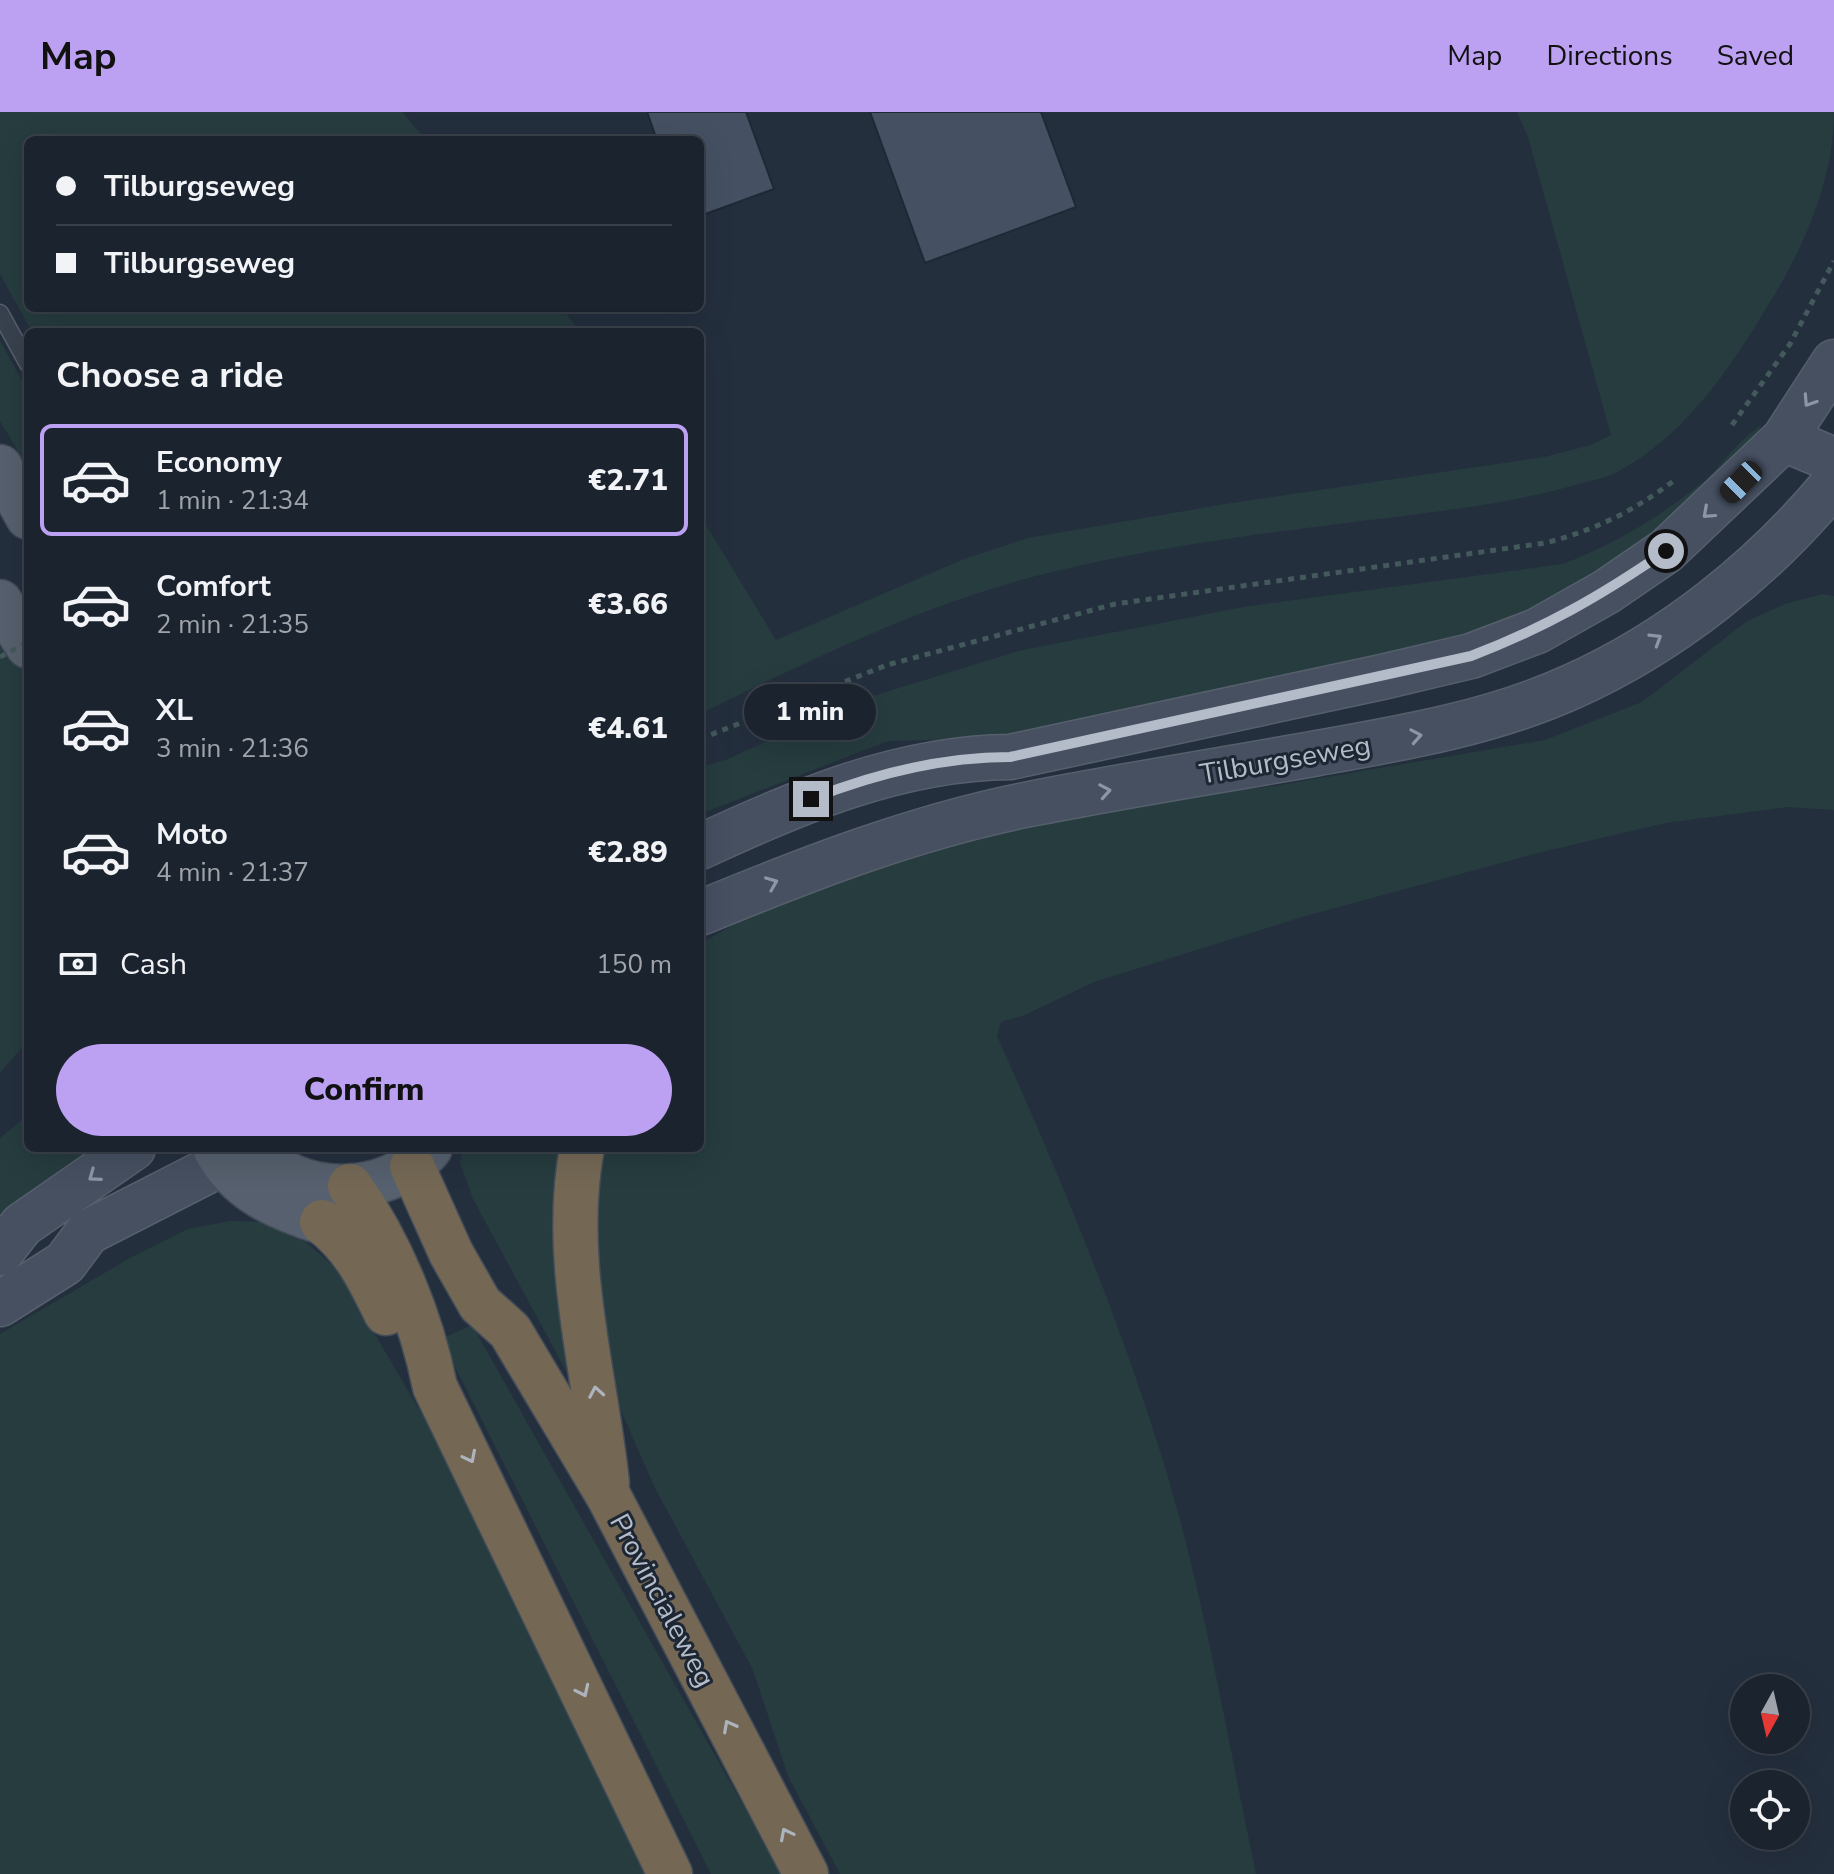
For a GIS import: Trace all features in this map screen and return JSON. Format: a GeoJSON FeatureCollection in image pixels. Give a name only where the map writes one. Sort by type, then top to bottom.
{"type":"FeatureCollection","features":[{"type":"Feature","properties":{"kind":"highway","name":"Provincialeweg"},"geometry":{"type":"LineString","coordinates":[[422,1152],[451,1253],[480,1304],[510,1331],[609,1497],[806,1874]]}},
{"type":"Feature","properties":{"kind":"highway"},"geometry":{"type":"LineString","coordinates":[[581,1152],[578,1170],[576,1283],[599,1411],[609,1497]]}},
{"type":"Feature","properties":{"kind":"highway"},"geometry":{"type":"LineString","coordinates":[[350,1186],[382,1238],[427,1347],[435,1387],[670,1874]]}},
{"type":"Feature","properties":{"kind":"highway"},"geometry":{"type":"LineString","coordinates":[[322,1222],[340,1236],[356,1258],[407,1358],[435,1387]]}},
{"type":"Feature","properties":{"kind":"main road"},"geometry":{"type":"LineString","coordinates":[[0,467],[24,510]]}},
{"type":"Feature","properties":{"kind":"main road"},"geometry":{"type":"LineString","coordinates":[[0,602],[24,638]]}},
{"type":"Feature","properties":{"kind":"main road"},"geometry":{"type":"LineString","coordinates":[[239,1160],[270,1165],[297,1180],[326,1186],[350,1186],[394,1177],[422,1152]]}},
{"type":"Feature","properties":{"kind":"main road"},"geometry":{"type":"LineString","coordinates":[[239,1160],[261,1198],[322,1222]]}},
{"type":"Feature","properties":{"kind":"street","name":"Tilburgseweg"},"geometry":{"type":"LineString","coordinates":[[704,845],[839,788],[916,766],[976,757],[1010,757],[1471,656],[1537,631],[1606,592],[1666,551],[1784,439],[1834,362]]}},
{"type":"Feature","properties":{"kind":"street","name":"Tilburgseweg"},"geometry":{"type":"LineString","coordinates":[[704,911],[799,872],[938,825],[1028,804],[1432,733],[1570,688],[1631,655],[1717,600],[1829,501],[1784,439]]}},
{"type":"Feature","properties":{"kind":"street"},"geometry":{"type":"LineString","coordinates":[[1784,439],[1834,460]]}},
{"type":"Feature","properties":{"kind":"street"},"geometry":{"type":"LineString","coordinates":[[0,1253],[22,1225],[127,1152]]}},
{"type":"Feature","properties":{"kind":"street"},"geometry":{"type":"LineString","coordinates":[[0,1304],[65,1263],[88,1232],[239,1160]]}},
{"type":"Feature","properties":{"kind":"lane"},"geometry":{"type":"LineString","coordinates":[[0,313],[24,357]]}},
{"type":"Feature","properties":{"kind":"path"},"geometry":{"type":"LineString","coordinates":[[1726,432],[1805,320],[1834,261]]}},
{"type":"Feature","properties":{"kind":"path"},"geometry":{"type":"LineString","coordinates":[[704,737],[887,665],[1115,604],[1545,543],[1584,533],[1646,502],[1683,473]]}},
{"type":"Feature","properties":{"kind":"path"},"geometry":{"type":"LineString","coordinates":[[0,657],[24,646]]}},
{"type":"Feature","properties":{"kind":"green space"},"geometry":{"type":"Polygon","coordinates":[[[0,112],[402,112],[423,136],[24,136],[24,312],[565,312],[577,328],[30,328],[0,274],[0,112]]]}},
{"type":"Feature","properties":{"kind":"green space"},"geometry":{"type":"Polygon","coordinates":[[[1517,112],[1834,112],[1833,138],[1822,189],[1793,262],[1753,330],[1704,399],[1643,456],[1604,477],[1507,501],[1187,545],[1108,559],[1020,580],[880,630],[704,712],[704,522],[776,640],[964,559],[1028,538],[1225,504],[1544,457],[1591,445],[1611,435],[1528,137],[1517,112]]]}},
{"type":"Feature","properties":{"kind":"green space"},"geometry":{"type":"Polygon","coordinates":[[[0,340],[24,385],[24,461],[0,421],[0,340]]]}},
{"type":"Feature","properties":{"kind":"green space"},"geometry":{"type":"Polygon","coordinates":[[[1761,426],[1758,435],[1709,490],[1602,581],[1468,644],[1013,738],[888,741],[704,812],[704,766],[726,760],[844,705],[1018,651],[1243,607],[1563,564],[1636,529],[1670,507],[1703,482],[1745,438],[1761,426]]]}},
{"type":"Feature","properties":{"kind":"green space"},"geometry":{"type":"Polygon","coordinates":[[[1823,594],[1834,596],[1834,810],[1788,807],[1665,823],[1538,853],[1302,917],[1094,982],[1025,1015],[1001,1022],[997,1036],[1090,1254],[1168,1477],[1205,1624],[1256,1874],[840,1874],[788,1776],[753,1670],[654,1486],[618,1404],[594,1278],[600,1152],[704,1152],[704,942],[755,912],[828,880],[1033,814],[1274,786],[1545,740],[1642,702],[1747,621],[1785,604],[1823,594]]]}},
{"type":"Feature","properties":{"kind":"green space"},"geometry":{"type":"Polygon","coordinates":[[[0,633],[24,673],[24,1046],[0,1073],[0,633]]]}},
{"type":"Feature","properties":{"kind":"green space"},"geometry":{"type":"Polygon","coordinates":[[[24,1118],[24,1152],[98,1152],[0,1223],[0,1138],[24,1118]]]}},
{"type":"Feature","properties":{"kind":"green space"},"geometry":{"type":"Polygon","coordinates":[[[462,1152],[566,1152],[590,1415],[473,1199],[460,1163],[462,1152]]]}},
{"type":"Feature","properties":{"kind":"green space"},"geometry":{"type":"Polygon","coordinates":[[[230,1221],[262,1222],[301,1238],[336,1268],[437,1440],[654,1874],[0,1874],[0,1334],[130,1258],[188,1229],[230,1221]]]}},
{"type":"Feature","properties":{"kind":"green space"},"geometry":{"type":"Polygon","coordinates":[[[472,1325],[782,1874],[711,1874],[441,1339],[472,1325]]]}},
{"type":"Feature","properties":{"kind":"building"},"geometry":{"type":"Polygon","coordinates":[[[647,112],[746,112],[774,189],[704,215],[704,136],[656,136],[647,112]]]}},
{"type":"Feature","properties":{"kind":"building"},"geometry":{"type":"Polygon","coordinates":[[[870,112],[1041,112],[1076,207],[925,263],[870,112]]]}},
{"type":"Feature","properties":{"kind":"route"},"geometry":{"type":"LineString","coordinates":[[811,799],[916,766],[976,757],[1010,757],[1471,656],[1537,631],[1606,592],[1666,551]]}}]}
